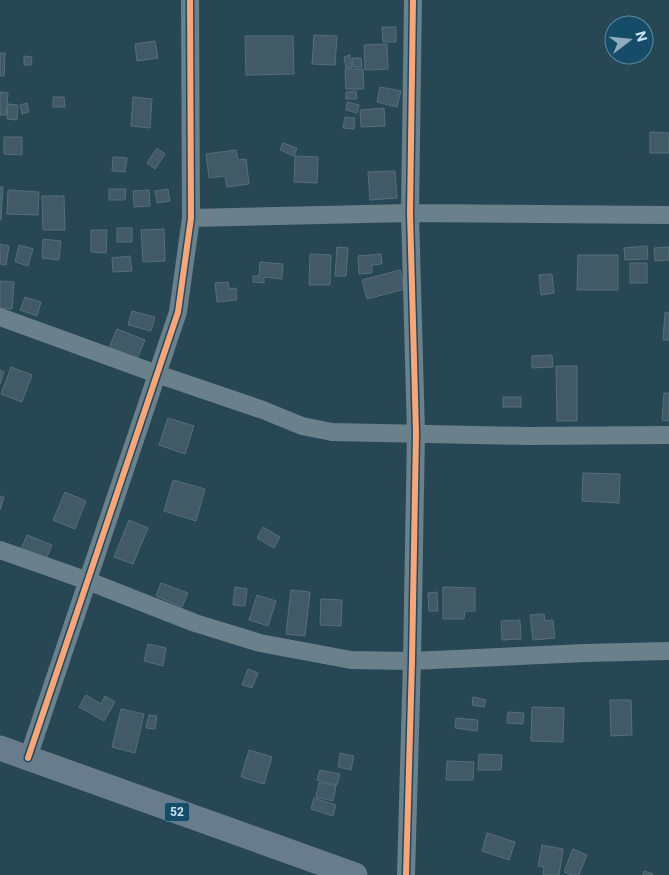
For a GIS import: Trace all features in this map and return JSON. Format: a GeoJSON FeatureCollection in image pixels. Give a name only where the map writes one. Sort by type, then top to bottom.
{"type":"FeatureCollection","features":[{"type":"Feature","properties":{"kind":"highway","name":"52"},"geometry":{"type":"LineString","coordinates":[[0,748],[355,875]]}},
{"type":"Feature","properties":{"kind":"street"},"geometry":{"type":"LineString","coordinates":[[28,758],[178,312],[191,218],[190,0]]}},
{"type":"Feature","properties":{"kind":"street"},"geometry":{"type":"LineString","coordinates":[[406,875],[416,433],[410,213],[413,0]]}},
{"type":"Feature","properties":{"kind":"street"},"geometry":{"type":"LineString","coordinates":[[191,218],[410,213],[669,215]]}},
{"type":"Feature","properties":{"kind":"street"},"geometry":{"type":"LineString","coordinates":[[0,317],[263,410],[302,426],[332,432],[527,436],[669,435]]}},
{"type":"Feature","properties":{"kind":"street"},"geometry":{"type":"LineString","coordinates":[[0,550],[88,581],[195,623],[260,643],[352,660],[412,662],[585,653],[669,652]]}},
{"type":"Feature","properties":{"kind":"building"},"geometry":{"type":"Polygon","coordinates":[[[382,27],[396,27],[396,42],[383,42],[382,27]]]}},
{"type":"Feature","properties":{"kind":"building"},"geometry":{"type":"Polygon","coordinates":[[[314,35],[337,36],[335,65],[312,64],[314,35]]]}},
{"type":"Feature","properties":{"kind":"building"},"geometry":{"type":"Polygon","coordinates":[[[245,36],[293,36],[294,74],[246,75],[245,36]]]}},
{"type":"Feature","properties":{"kind":"building"},"geometry":{"type":"Polygon","coordinates":[[[155,41],[158,58],[137,61],[135,44],[155,41]]]}},
{"type":"Feature","properties":{"kind":"building"},"geometry":{"type":"Polygon","coordinates":[[[387,44],[388,69],[365,70],[364,45],[387,44]]]}},
{"type":"Feature","properties":{"kind":"building"},"geometry":{"type":"Polygon","coordinates":[[[0,53],[5,53],[4,76],[0,76],[0,53]]]}},
{"type":"Feature","properties":{"kind":"building"},"geometry":{"type":"Polygon","coordinates":[[[350,55],[352,67],[346,68],[344,57],[350,55]]]}},
{"type":"Feature","properties":{"kind":"building"},"geometry":{"type":"Polygon","coordinates":[[[24,56],[32,57],[31,65],[24,65],[24,56]]]}},
{"type":"Feature","properties":{"kind":"building"},"geometry":{"type":"Polygon","coordinates":[[[352,58],[361,58],[362,67],[353,67],[352,58]]]}},
{"type":"Feature","properties":{"kind":"building"},"geometry":{"type":"Polygon","coordinates":[[[345,69],[363,69],[364,89],[346,89],[345,69]]]}},
{"type":"Feature","properties":{"kind":"building"},"geometry":{"type":"Polygon","coordinates":[[[380,87],[401,91],[397,107],[377,102],[380,87]]]}},
{"type":"Feature","properties":{"kind":"building"},"geometry":{"type":"Polygon","coordinates":[[[356,91],[357,99],[346,99],[346,92],[356,91]]]}},
{"type":"Feature","properties":{"kind":"building"},"geometry":{"type":"Polygon","coordinates":[[[0,92],[8,93],[6,115],[0,115],[0,92]]]}},
{"type":"Feature","properties":{"kind":"building"},"geometry":{"type":"Polygon","coordinates":[[[53,97],[64,97],[65,107],[53,107],[53,97]]]}},
{"type":"Feature","properties":{"kind":"building"},"geometry":{"type":"Polygon","coordinates":[[[133,97],[152,99],[150,128],[131,126],[133,97]]]}},
{"type":"Feature","properties":{"kind":"building"},"geometry":{"type":"Polygon","coordinates":[[[347,102],[359,105],[357,113],[346,110],[347,102]]]}},
{"type":"Feature","properties":{"kind":"building"},"geometry":{"type":"Polygon","coordinates":[[[27,103],[29,112],[22,114],[20,105],[27,103]]]}},
{"type":"Feature","properties":{"kind":"building"},"geometry":{"type":"Polygon","coordinates":[[[8,104],[18,105],[17,120],[7,119],[8,104]]]}},
{"type":"Feature","properties":{"kind":"building"},"geometry":{"type":"Polygon","coordinates":[[[384,108],[385,126],[361,127],[360,110],[384,108]]]}},
{"type":"Feature","properties":{"kind":"building"},"geometry":{"type":"Polygon","coordinates":[[[345,117],[355,118],[354,129],[343,128],[345,117]]]}},
{"type":"Feature","properties":{"kind":"building"},"geometry":{"type":"Polygon","coordinates":[[[650,132],[669,133],[669,153],[650,153],[650,132]]]}},
{"type":"Feature","properties":{"kind":"building"},"geometry":{"type":"Polygon","coordinates":[[[4,137],[22,137],[22,155],[4,154],[4,137]]]}},
{"type":"Feature","properties":{"kind":"building"},"geometry":{"type":"Polygon","coordinates":[[[283,143],[297,148],[294,156],[280,150],[283,143]]]}},
{"type":"Feature","properties":{"kind":"building"},"geometry":{"type":"Polygon","coordinates":[[[157,148],[165,154],[155,169],[147,163],[157,148]]]}},
{"type":"Feature","properties":{"kind":"building"},"geometry":{"type":"Polygon","coordinates":[[[236,150],[238,160],[246,159],[249,184],[227,187],[225,176],[209,178],[206,154],[236,150]]]}},
{"type":"Feature","properties":{"kind":"building"},"geometry":{"type":"Polygon","coordinates":[[[295,156],[318,157],[317,183],[294,182],[295,156]]]}},
{"type":"Feature","properties":{"kind":"building"},"geometry":{"type":"Polygon","coordinates":[[[113,157],[127,158],[125,172],[112,171],[113,157]]]}},
{"type":"Feature","properties":{"kind":"building"},"geometry":{"type":"Polygon","coordinates":[[[395,171],[397,198],[370,200],[368,172],[395,171]]]}},
{"type":"Feature","properties":{"kind":"building"},"geometry":{"type":"Polygon","coordinates":[[[0,187],[3,187],[1,220],[0,220],[0,187]]]}},
{"type":"Feature","properties":{"kind":"building"},"geometry":{"type":"Polygon","coordinates":[[[109,189],[126,189],[125,200],[109,200],[109,189]]]}},
{"type":"Feature","properties":{"kind":"building"},"geometry":{"type":"Polygon","coordinates":[[[168,189],[170,201],[157,203],[155,191],[168,189]]]}},
{"type":"Feature","properties":{"kind":"building"},"geometry":{"type":"Polygon","coordinates":[[[8,190],[39,192],[38,215],[7,214],[8,190]]]}},
{"type":"Feature","properties":{"kind":"building"},"geometry":{"type":"Polygon","coordinates":[[[149,190],[150,206],[134,207],[133,191],[149,190]]]}},
{"type":"Feature","properties":{"kind":"building"},"geometry":{"type":"Polygon","coordinates":[[[42,196],[64,196],[65,230],[43,230],[42,196]]]}},
{"type":"Feature","properties":{"kind":"building"},"geometry":{"type":"Polygon","coordinates":[[[117,228],[132,228],[132,242],[117,242],[117,228]]]}},
{"type":"Feature","properties":{"kind":"building"},"geometry":{"type":"Polygon","coordinates":[[[164,229],[165,261],[143,262],[141,230],[164,229]]]}},
{"type":"Feature","properties":{"kind":"building"},"geometry":{"type":"Polygon","coordinates":[[[91,230],[107,230],[106,253],[91,252],[91,230]]]}},
{"type":"Feature","properties":{"kind":"building"},"geometry":{"type":"Polygon","coordinates":[[[43,239],[61,241],[59,260],[42,258],[43,239]]]}},
{"type":"Feature","properties":{"kind":"building"},"geometry":{"type":"Polygon","coordinates":[[[0,244],[9,246],[6,265],[0,264],[0,244]]]}},
{"type":"Feature","properties":{"kind":"building"},"geometry":{"type":"Polygon","coordinates":[[[19,245],[33,249],[28,266],[15,262],[19,245]]]}},
{"type":"Feature","properties":{"kind":"building"},"geometry":{"type":"Polygon","coordinates":[[[647,246],[648,259],[625,260],[624,248],[647,246]]]}},
{"type":"Feature","properties":{"kind":"building"},"geometry":{"type":"Polygon","coordinates":[[[337,247],[348,248],[346,276],[335,276],[337,247]]]}},
{"type":"Feature","properties":{"kind":"building"},"geometry":{"type":"Polygon","coordinates":[[[669,247],[669,260],[655,261],[654,248],[669,247]]]}},
{"type":"Feature","properties":{"kind":"building"},"geometry":{"type":"Polygon","coordinates":[[[310,254],[331,255],[330,285],[309,285],[310,254]]]}},
{"type":"Feature","properties":{"kind":"building"},"geometry":{"type":"Polygon","coordinates":[[[381,254],[382,264],[372,265],[372,273],[359,274],[358,256],[381,254]]]}},
{"type":"Feature","properties":{"kind":"building"},"geometry":{"type":"Polygon","coordinates":[[[578,255],[618,255],[618,290],[577,290],[578,255]]]}},
{"type":"Feature","properties":{"kind":"building"},"geometry":{"type":"Polygon","coordinates":[[[130,256],[132,271],[113,272],[112,258],[130,256]]]}},
{"type":"Feature","properties":{"kind":"building"},"geometry":{"type":"Polygon","coordinates":[[[260,262],[283,264],[282,279],[264,277],[264,283],[253,282],[253,276],[259,276],[260,262]]]}},
{"type":"Feature","properties":{"kind":"building"},"geometry":{"type":"Polygon","coordinates":[[[630,263],[647,263],[647,283],[630,283],[630,263]]]}},
{"type":"Feature","properties":{"kind":"building"},"geometry":{"type":"Polygon","coordinates":[[[400,270],[405,289],[367,299],[362,280],[400,270]]]}},
{"type":"Feature","properties":{"kind":"building"},"geometry":{"type":"Polygon","coordinates":[[[552,274],[554,293],[541,295],[539,275],[552,274]]]}},
{"type":"Feature","properties":{"kind":"building"},"geometry":{"type":"Polygon","coordinates":[[[0,281],[14,282],[12,309],[0,308],[0,281]]]}},
{"type":"Feature","properties":{"kind":"building"},"geometry":{"type":"Polygon","coordinates":[[[228,282],[229,289],[236,288],[237,300],[217,302],[215,283],[228,282]]]}},
{"type":"Feature","properties":{"kind":"building"},"geometry":{"type":"Polygon","coordinates":[[[25,297],[41,302],[37,316],[20,310],[25,297]]]}},
{"type":"Feature","properties":{"kind":"building"},"geometry":{"type":"Polygon","coordinates":[[[132,311],[155,317],[151,331],[128,325],[132,311]]]}},
{"type":"Feature","properties":{"kind":"building"},"geometry":{"type":"Polygon","coordinates":[[[665,312],[669,313],[669,340],[663,340],[665,312]]]}},
{"type":"Feature","properties":{"kind":"building"},"geometry":{"type":"Polygon","coordinates":[[[117,329],[145,340],[137,359],[109,348],[117,329]]]}},
{"type":"Feature","properties":{"kind":"building"},"geometry":{"type":"Polygon","coordinates":[[[552,355],[553,367],[532,368],[532,356],[552,355]]]}},
{"type":"Feature","properties":{"kind":"building"},"geometry":{"type":"Polygon","coordinates":[[[556,366],[577,366],[577,421],[557,421],[556,366]]]}},
{"type":"Feature","properties":{"kind":"building"},"geometry":{"type":"Polygon","coordinates":[[[11,367],[32,375],[22,402],[1,394],[11,367]]]}},
{"type":"Feature","properties":{"kind":"building"},"geometry":{"type":"Polygon","coordinates":[[[0,370],[4,372],[0,384],[0,370]]]}},
{"type":"Feature","properties":{"kind":"building"},"geometry":{"type":"Polygon","coordinates":[[[664,393],[669,393],[669,421],[662,420],[664,393]]]}},
{"type":"Feature","properties":{"kind":"building"},"geometry":{"type":"Polygon","coordinates":[[[503,397],[521,397],[521,407],[503,407],[503,397]]]}},
{"type":"Feature","properties":{"kind":"building"},"geometry":{"type":"Polygon","coordinates":[[[168,418],[194,426],[185,454],[159,445],[168,418]]]}},
{"type":"Feature","properties":{"kind":"building"},"geometry":{"type":"Polygon","coordinates":[[[583,473],[620,474],[619,503],[582,501],[583,473]]]}},
{"type":"Feature","properties":{"kind":"building"},"geometry":{"type":"Polygon","coordinates":[[[173,480],[205,489],[196,521],[164,511],[173,480]]]}},
{"type":"Feature","properties":{"kind":"building"},"geometry":{"type":"Polygon","coordinates":[[[65,492],[86,501],[75,529],[53,520],[65,492]]]}},
{"type":"Feature","properties":{"kind":"building"},"geometry":{"type":"Polygon","coordinates":[[[0,496],[4,497],[0,510],[0,496]]]}},
{"type":"Feature","properties":{"kind":"building"},"geometry":{"type":"Polygon","coordinates":[[[129,520],[148,528],[133,564],[114,557],[129,520]]]}},
{"type":"Feature","properties":{"kind":"building"},"geometry":{"type":"Polygon","coordinates":[[[263,527],[280,537],[274,548],[257,538],[263,527]]]}},
{"type":"Feature","properties":{"kind":"building"},"geometry":{"type":"Polygon","coordinates":[[[27,535],[52,545],[46,559],[21,549],[27,535]]]}},
{"type":"Feature","properties":{"kind":"building"},"geometry":{"type":"Polygon","coordinates":[[[161,583],[188,593],[182,607],[156,596],[161,583]]]}},
{"type":"Feature","properties":{"kind":"building"},"geometry":{"type":"Polygon","coordinates":[[[235,587],[247,589],[245,606],[233,605],[235,587]]]}},
{"type":"Feature","properties":{"kind":"building"},"geometry":{"type":"Polygon","coordinates":[[[443,587],[475,588],[475,611],[465,611],[464,619],[443,619],[443,587]]]}},
{"type":"Feature","properties":{"kind":"building"},"geometry":{"type":"Polygon","coordinates":[[[291,590],[310,592],[305,636],[286,634],[291,590]]]}},
{"type":"Feature","properties":{"kind":"building"},"geometry":{"type":"Polygon","coordinates":[[[437,592],[438,611],[429,611],[428,593],[437,592]]]}},
{"type":"Feature","properties":{"kind":"building"},"geometry":{"type":"Polygon","coordinates":[[[257,595],[276,601],[268,626],[249,620],[257,595]]]}},
{"type":"Feature","properties":{"kind":"building"},"geometry":{"type":"Polygon","coordinates":[[[321,599],[342,600],[341,626],[320,625],[321,599]]]}},
{"type":"Feature","properties":{"kind":"building"},"geometry":{"type":"Polygon","coordinates":[[[544,614],[545,621],[553,620],[555,638],[533,640],[530,615],[544,614]]]}},
{"type":"Feature","properties":{"kind":"building"},"geometry":{"type":"Polygon","coordinates":[[[520,620],[521,639],[502,640],[501,621],[520,620]]]}},
{"type":"Feature","properties":{"kind":"building"},"geometry":{"type":"Polygon","coordinates":[[[148,644],[166,648],[163,666],[144,661],[148,644]]]}},
{"type":"Feature","properties":{"kind":"building"},"geometry":{"type":"Polygon","coordinates":[[[248,669],[258,673],[252,688],[242,685],[248,669]]]}},
{"type":"Feature","properties":{"kind":"building"},"geometry":{"type":"Polygon","coordinates":[[[86,695],[101,704],[105,696],[115,702],[104,721],[79,707],[86,695]]]}},
{"type":"Feature","properties":{"kind":"building"},"geometry":{"type":"Polygon","coordinates":[[[473,697],[486,700],[484,707],[472,705],[473,697]]]}},
{"type":"Feature","properties":{"kind":"building"},"geometry":{"type":"Polygon","coordinates":[[[610,700],[631,700],[632,735],[611,736],[610,700]]]}},
{"type":"Feature","properties":{"kind":"building"},"geometry":{"type":"Polygon","coordinates":[[[532,707],[564,708],[563,742],[531,741],[532,707]]]}},
{"type":"Feature","properties":{"kind":"building"},"geometry":{"type":"Polygon","coordinates":[[[121,709],[144,714],[135,753],[112,747],[121,709]]]}},
{"type":"Feature","properties":{"kind":"building"},"geometry":{"type":"Polygon","coordinates":[[[508,712],[524,713],[523,724],[507,723],[508,712]]]}},
{"type":"Feature","properties":{"kind":"building"},"geometry":{"type":"Polygon","coordinates":[[[149,715],[157,716],[155,729],[146,728],[149,715]]]}},
{"type":"Feature","properties":{"kind":"building"},"geometry":{"type":"Polygon","coordinates":[[[456,718],[478,720],[477,731],[455,728],[456,718]]]}},
{"type":"Feature","properties":{"kind":"building"},"geometry":{"type":"Polygon","coordinates":[[[249,750],[272,757],[264,784],[241,777],[249,750]]]}},
{"type":"Feature","properties":{"kind":"building"},"geometry":{"type":"Polygon","coordinates":[[[340,753],[354,756],[351,770],[338,767],[340,753]]]}},
{"type":"Feature","properties":{"kind":"building"},"geometry":{"type":"Polygon","coordinates":[[[479,754],[502,755],[501,770],[478,770],[479,754]]]}},
{"type":"Feature","properties":{"kind":"building"},"geometry":{"type":"Polygon","coordinates":[[[447,761],[474,762],[473,780],[446,780],[447,761]]]}},
{"type":"Feature","properties":{"kind":"building"},"geometry":{"type":"Polygon","coordinates":[[[320,770],[340,774],[337,785],[317,780],[320,770]]]}},
{"type":"Feature","properties":{"kind":"building"},"geometry":{"type":"Polygon","coordinates":[[[319,782],[336,786],[333,801],[316,797],[319,782]]]}},
{"type":"Feature","properties":{"kind":"building"},"geometry":{"type":"Polygon","coordinates":[[[314,798],[336,805],[333,816],[311,809],[314,798]]]}},
{"type":"Feature","properties":{"kind":"building"},"geometry":{"type":"Polygon","coordinates":[[[487,833],[515,842],[509,860],[482,851],[487,833]]]}},
{"type":"Feature","properties":{"kind":"building"},"geometry":{"type":"Polygon","coordinates":[[[542,845],[563,849],[559,875],[543,875],[544,867],[538,866],[542,845]]]}},
{"type":"Feature","properties":{"kind":"building"},"geometry":{"type":"Polygon","coordinates":[[[573,849],[587,855],[579,875],[571,875],[564,872],[573,849]]]}},
{"type":"Feature","properties":{"kind":"building"},"geometry":{"type":"Polygon","coordinates":[[[644,871],[653,874],[643,875],[644,871]]]}},
{"type":"Feature","properties":{"kind":"cycle path"},"geometry":{"type":"LineString","coordinates":[[28,758],[178,312],[191,218],[190,0]]}},
{"type":"Feature","properties":{"kind":"cycle path"},"geometry":{"type":"LineString","coordinates":[[406,875],[416,433],[410,213],[413,0]]}}]}
